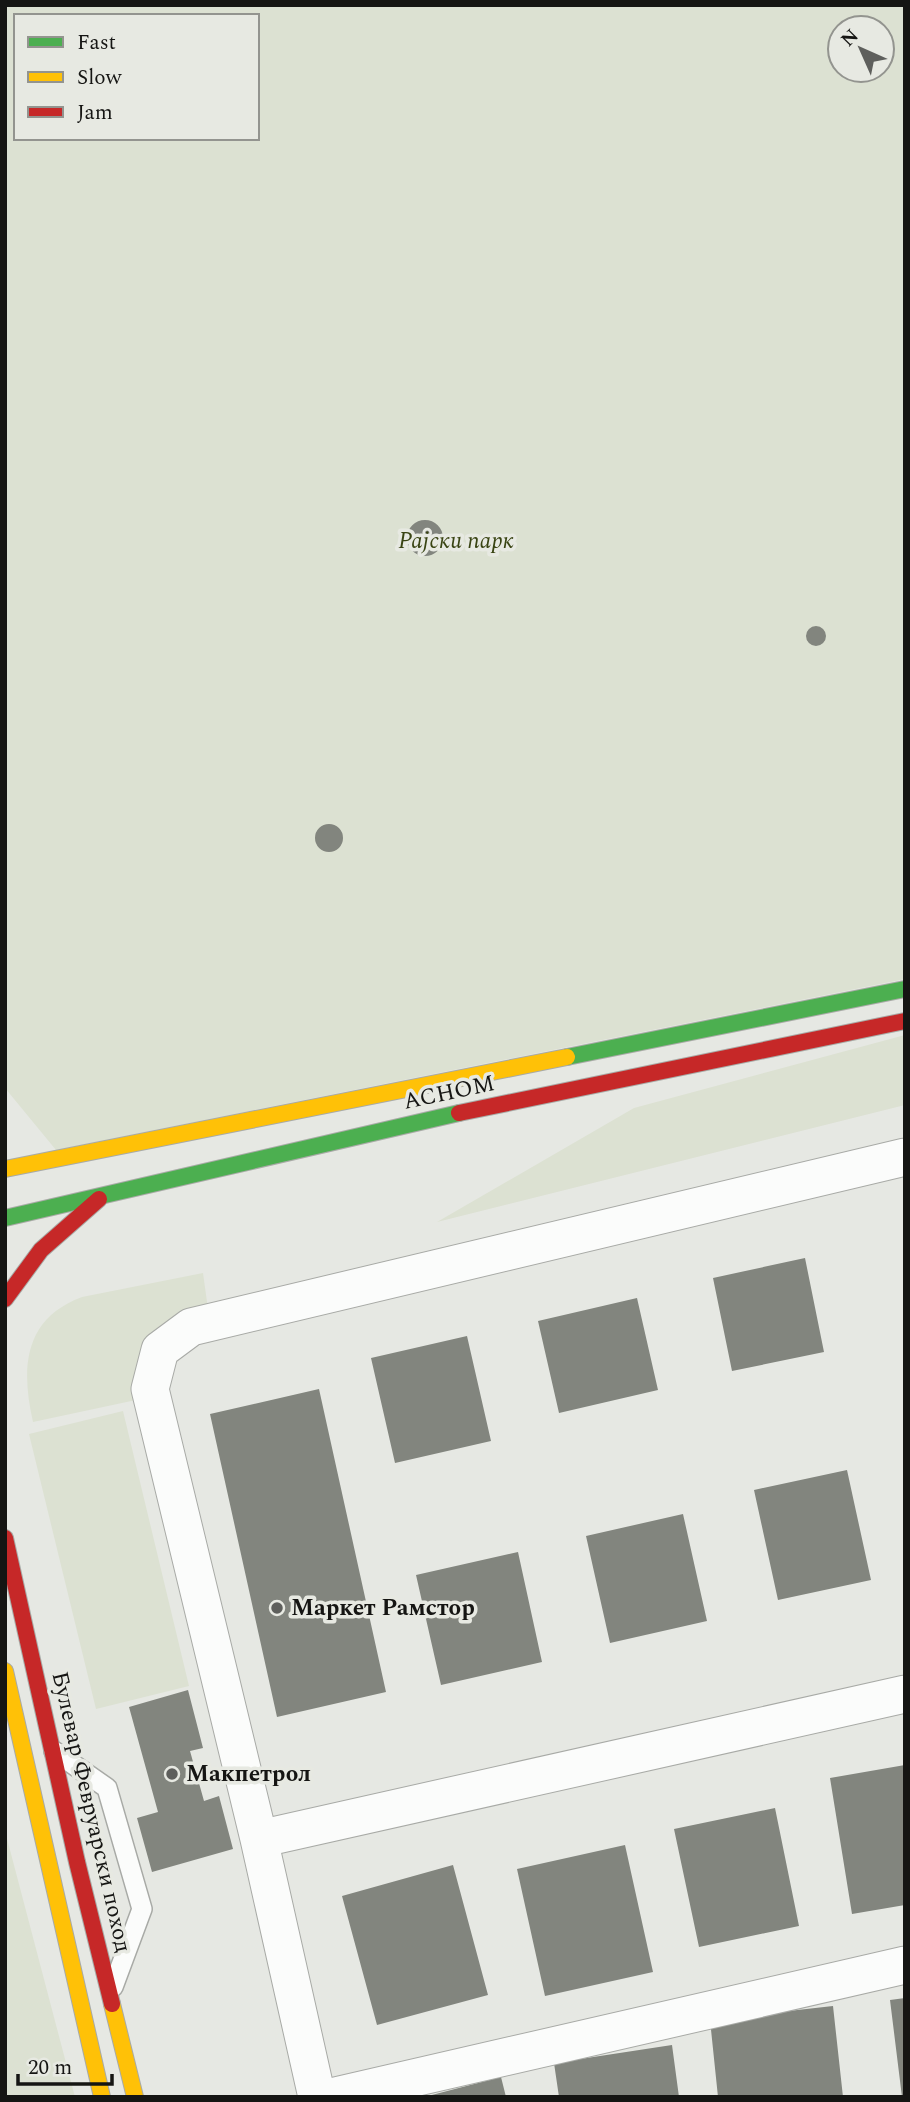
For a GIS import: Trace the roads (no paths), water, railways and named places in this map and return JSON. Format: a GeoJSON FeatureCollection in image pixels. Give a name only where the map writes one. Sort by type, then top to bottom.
{"type":"FeatureCollection","features":[{"type":"Feature","properties":{"kind":"street","name":"АСНОМ"},"geometry":{"type":"LineString","coordinates":[[5,1169],[905,989]]}},
{"type":"Feature","properties":{"kind":"street","name":"АСНОМ"},"geometry":{"type":"LineString","coordinates":[[5,1218],[436,1118],[905,1021]]}},
{"type":"Feature","properties":{"kind":"street"},"geometry":{"type":"LineString","coordinates":[[20,1149],[75,1155]]}},
{"type":"Feature","properties":{"kind":"street"},"geometry":{"type":"LineString","coordinates":[[317,2097],[150,1389],[160,1350],[191,1327],[905,1157]]}},
{"type":"Feature","properties":{"kind":"street"},"geometry":{"type":"LineString","coordinates":[[5,1299],[41,1250],[101,1197]]}},
{"type":"Feature","properties":{"kind":"street","name":"Булевар Февруарски поход"},"geometry":{"type":"LineString","coordinates":[[5,1538],[77,1862],[135,2097]]}},
{"type":"Feature","properties":{"kind":"street"},"geometry":{"type":"LineString","coordinates":[[5,1671],[103,2097]]}},
{"type":"Feature","properties":{"kind":"street"},"geometry":{"type":"LineString","coordinates":[[258,1839],[905,1694]]}},
{"type":"Feature","properties":{"kind":"street"},"geometry":{"type":"LineString","coordinates":[[331,2097],[905,1965]]}},
{"type":"Feature","properties":{"kind":"lane"},"geometry":{"type":"LineString","coordinates":[[53,1750],[107,1788],[142,1909],[110,1994]]}},
{"type":"Feature","properties":{"kind":"place","name":"Маркет Рамстор"},"geometry":{"type":"Point","coordinates":[277,1608]}},
{"type":"Feature","properties":{"kind":"place","name":"Макпетрол"},"geometry":{"type":"Point","coordinates":[172,1774]}},
{"type":"Feature","properties":{"kind":"park label","name":"Рајски парк"},"geometry":{"type":"Point","coordinates":[456,541]}}]}
